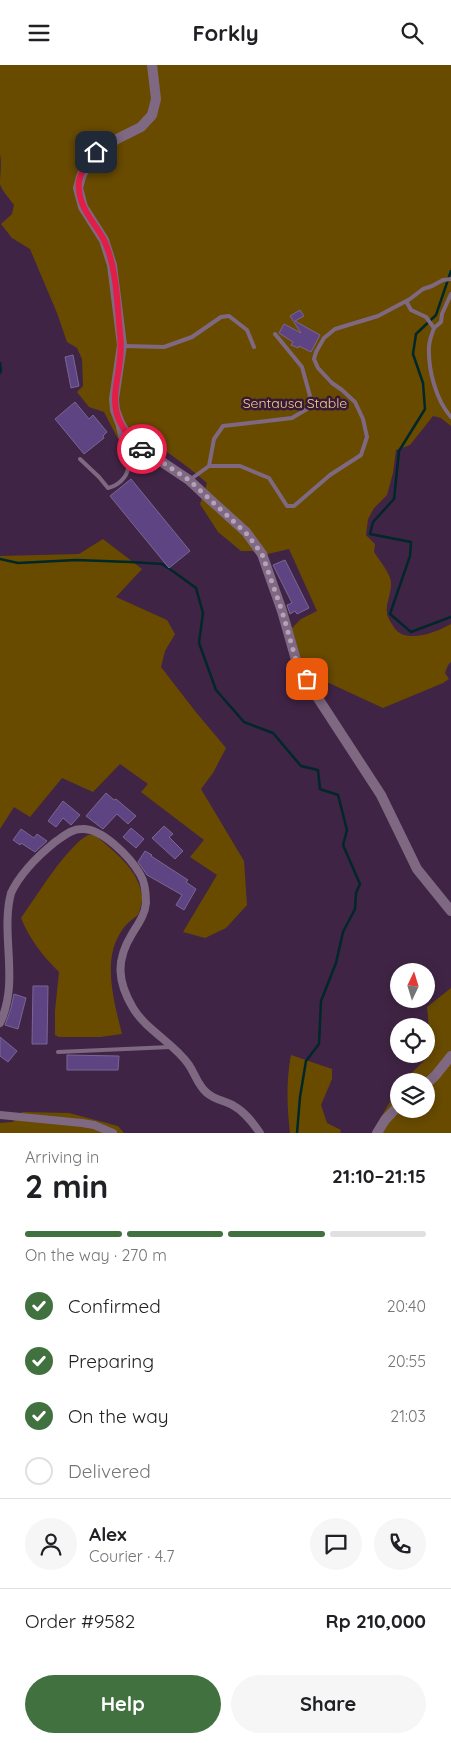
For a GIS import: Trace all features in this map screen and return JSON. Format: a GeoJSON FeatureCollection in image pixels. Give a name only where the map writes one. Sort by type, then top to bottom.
{"type":"FeatureCollection","features":[{"type":"Feature","properties":{"kind":"street"},"geometry":{"type":"LineString","coordinates":[[152,65],[156,99],[152,115],[141,127],[118,138],[96,152],[87,163],[78,189],[83,207],[104,240],[112,265],[122,345],[114,399],[118,417],[126,433],[141,448],[189,480],[246,533],[262,554],[282,611],[296,660],[312,689],[381,795],[417,869],[451,911]]}},
{"type":"Feature","properties":{"kind":"street"},"geometry":{"type":"LineString","coordinates":[[0,1023],[8,998],[3,921],[14,886],[48,848],[74,830],[88,829],[102,834],[139,873],[145,892],[146,904],[144,914],[122,953],[120,971],[128,998],[138,1015],[188,1064],[197,1081],[206,1092],[241,1110],[260,1133]]}},
{"type":"Feature","properties":{"kind":"street"},"geometry":{"type":"LineString","coordinates":[[435,1076],[451,1056]]}},
{"type":"Feature","properties":{"kind":"street"},"geometry":{"type":"LineString","coordinates":[[0,1115],[82,1123],[94,1125],[113,1133]]}},
{"type":"Feature","properties":{"kind":"street"},"geometry":{"type":"LineString","coordinates":[[377,1133],[390,1115]]}},
{"type":"Feature","properties":{"kind":"lane"},"geometry":{"type":"LineString","coordinates":[[189,480],[209,466],[240,466],[270,478],[287,506],[294,506],[330,475],[361,455],[367,437],[363,419],[355,402],[323,375],[314,359],[316,352],[324,337],[330,331],[378,316],[406,301],[423,289],[443,280],[451,279]]}},
{"type":"Feature","properties":{"kind":"lane"},"geometry":{"type":"LineString","coordinates":[[433,326],[441,323],[442,314],[451,294]]}},
{"type":"Feature","properties":{"kind":"lane"},"geometry":{"type":"LineString","coordinates":[[406,301],[411,310],[426,317],[433,326],[429,346],[433,381],[442,407],[451,417]]}},
{"type":"Feature","properties":{"kind":"lane"},"geometry":{"type":"LineString","coordinates":[[122,345],[164,347],[192,337],[221,317],[229,316],[247,330],[254,347]]}},
{"type":"Feature","properties":{"kind":"lane"},"geometry":{"type":"LineString","coordinates":[[209,466],[214,439],[223,426],[292,419],[307,409],[310,396],[302,367],[275,334]]}},
{"type":"Feature","properties":{"kind":"lane"},"geometry":{"type":"LineString","coordinates":[[80,459],[95,472],[108,488],[114,486],[126,476],[128,469],[117,425],[118,417]]}},
{"type":"Feature","properties":{"kind":"lane"},"geometry":{"type":"LineString","coordinates":[[58,1051],[171,1047]]}},
{"type":"Feature","properties":{"kind":"green space","name":"Sentausa Stable"},"geometry":{"type":"Polygon","coordinates":[[[0,65],[451,65],[451,426],[441,418],[433,416],[410,445],[396,450],[393,473],[387,495],[374,508],[368,519],[366,535],[375,544],[374,552],[390,578],[391,587],[387,614],[397,631],[403,635],[419,636],[451,624],[451,662],[445,673],[449,679],[383,708],[316,677],[309,677],[296,649],[291,629],[301,619],[317,611],[289,549],[259,556],[253,551],[241,551],[218,532],[200,504],[207,483],[136,428],[124,440],[118,439],[104,412],[89,407],[77,392],[83,386],[82,359],[77,348],[67,342],[30,249],[12,238],[1,224],[12,214],[14,205],[0,184],[0,65]]]}},
{"type":"Feature","properties":{"kind":"green space"},"geometry":{"type":"Polygon","coordinates":[[[103,539],[142,569],[116,597],[167,620],[175,634],[165,651],[161,667],[226,748],[213,773],[201,789],[244,861],[247,905],[226,928],[205,938],[183,932],[217,875],[190,857],[204,840],[141,792],[148,784],[120,764],[93,792],[62,778],[30,817],[14,807],[0,829],[0,556],[79,554],[103,539]]]}},
{"type":"Feature","properties":{"kind":"green space"},"geometry":{"type":"Polygon","coordinates":[[[88,835],[95,835],[124,861],[136,877],[140,886],[142,900],[138,915],[125,926],[117,939],[112,954],[112,986],[122,1034],[100,1037],[59,1037],[55,1035],[55,1011],[59,972],[37,947],[21,918],[62,861],[88,835]]]}},
{"type":"Feature","properties":{"kind":"green space"},"geometry":{"type":"Polygon","coordinates":[[[451,988],[451,1133],[372,1133],[390,1102],[390,1118],[435,1118],[435,1073],[411,1073],[422,1063],[435,1063],[435,1018],[428,1018],[427,1008],[435,1008],[435,1001],[451,988]]]}},
{"type":"Feature","properties":{"kind":"green space"},"geometry":{"type":"Polygon","coordinates":[[[291,1055],[332,1069],[332,1079],[321,1105],[327,1123],[341,1130],[340,1133],[290,1133],[288,1075],[291,1055]]]}},
{"type":"Feature","properties":{"kind":"green space"},"geometry":{"type":"Polygon","coordinates":[[[22,1112],[69,1113],[118,1126],[124,1133],[0,1133],[0,1123],[13,1122],[22,1112]]]}},
{"type":"Feature","properties":{"kind":"building"},"geometry":{"type":"Polygon","coordinates":[[[300,310],[304,316],[295,321],[320,335],[311,352],[299,346],[298,348],[291,345],[293,342],[279,333],[284,324],[301,333],[290,316],[300,310]]]}},
{"type":"Feature","properties":{"kind":"building"},"geometry":{"type":"Polygon","coordinates":[[[73,355],[79,386],[71,388],[65,357],[73,355]]]}},
{"type":"Feature","properties":{"kind":"building"},"geometry":{"type":"Polygon","coordinates":[[[75,402],[89,419],[93,415],[107,432],[103,436],[104,438],[84,454],[55,419],[75,402]]]}},
{"type":"Feature","properties":{"kind":"building"},"geometry":{"type":"Polygon","coordinates":[[[131,479],[190,551],[169,568],[110,496],[131,479]]]}},
{"type":"Feature","properties":{"kind":"building"},"geometry":{"type":"Polygon","coordinates":[[[285,560],[309,608],[297,614],[295,611],[290,614],[287,605],[292,603],[273,565],[285,560]]]}},
{"type":"Feature","properties":{"kind":"building"},"geometry":{"type":"Polygon","coordinates":[[[106,793],[136,816],[128,824],[117,814],[103,829],[86,816],[106,793]]]}},
{"type":"Feature","properties":{"kind":"building"},"geometry":{"type":"Polygon","coordinates":[[[63,801],[80,815],[71,825],[63,818],[56,827],[48,821],[63,801]]]}},
{"type":"Feature","properties":{"kind":"building"},"geometry":{"type":"Polygon","coordinates":[[[164,826],[173,834],[169,837],[183,851],[175,859],[152,838],[164,826]]]}},
{"type":"Feature","properties":{"kind":"building"},"geometry":{"type":"Polygon","coordinates":[[[131,828],[144,839],[136,848],[123,837],[131,828]]]}},
{"type":"Feature","properties":{"kind":"building"},"geometry":{"type":"Polygon","coordinates":[[[21,829],[34,838],[37,834],[47,841],[35,852],[13,840],[21,829]]]}},
{"type":"Feature","properties":{"kind":"building"},"geometry":{"type":"Polygon","coordinates":[[[145,851],[188,880],[186,882],[196,889],[184,910],[176,905],[182,895],[147,875],[138,862],[145,851]]]}},
{"type":"Feature","properties":{"kind":"building"},"geometry":{"type":"Polygon","coordinates":[[[33,986],[48,986],[47,1044],[32,1044],[33,986]]]}},
{"type":"Feature","properties":{"kind":"building"},"geometry":{"type":"Polygon","coordinates":[[[14,994],[26,998],[18,1029],[5,1025],[14,994]]]}},
{"type":"Feature","properties":{"kind":"building"},"geometry":{"type":"Polygon","coordinates":[[[0,1037],[17,1051],[8,1062],[0,1056],[0,1037]]]}},
{"type":"Feature","properties":{"kind":"building"},"geometry":{"type":"Polygon","coordinates":[[[67,1055],[119,1056],[118,1070],[67,1070],[67,1055]]]}},
{"type":"Feature","properties":{"kind":"waterway"},"geometry":{"type":"LineString","coordinates":[[451,271],[436,315],[416,334],[413,354],[423,383],[425,409],[399,451],[394,499],[373,522],[370,534],[411,542],[410,556],[390,614],[411,632],[451,617]]}},
{"type":"Feature","properties":{"kind":"waterway"},"geometry":{"type":"LineString","coordinates":[[0,363],[0,373]]}},
{"type":"Feature","properties":{"kind":"waterway"},"geometry":{"type":"LineString","coordinates":[[0,559],[18,563],[76,560],[162,564],[174,572],[196,588],[203,613],[199,643],[216,690],[244,722],[273,733],[301,766],[318,770],[320,789],[338,795],[347,830],[343,845],[360,884],[356,893],[355,909],[343,932],[336,963],[321,1001],[319,1044],[306,1061],[297,1133]]}},
{"type":"Feature","properties":{"kind":"way so far"},"geometry":{"type":"LineString","coordinates":[[142,449],[189,480],[246,533],[262,554],[282,611],[296,660],[307,679]]}},
{"type":"Feature","properties":{"kind":"route"},"geometry":{"type":"LineString","coordinates":[[96,152],[87,163],[78,189],[83,207],[104,240],[112,265],[122,345],[114,399],[115,410],[126,433],[142,449]]}}]}
